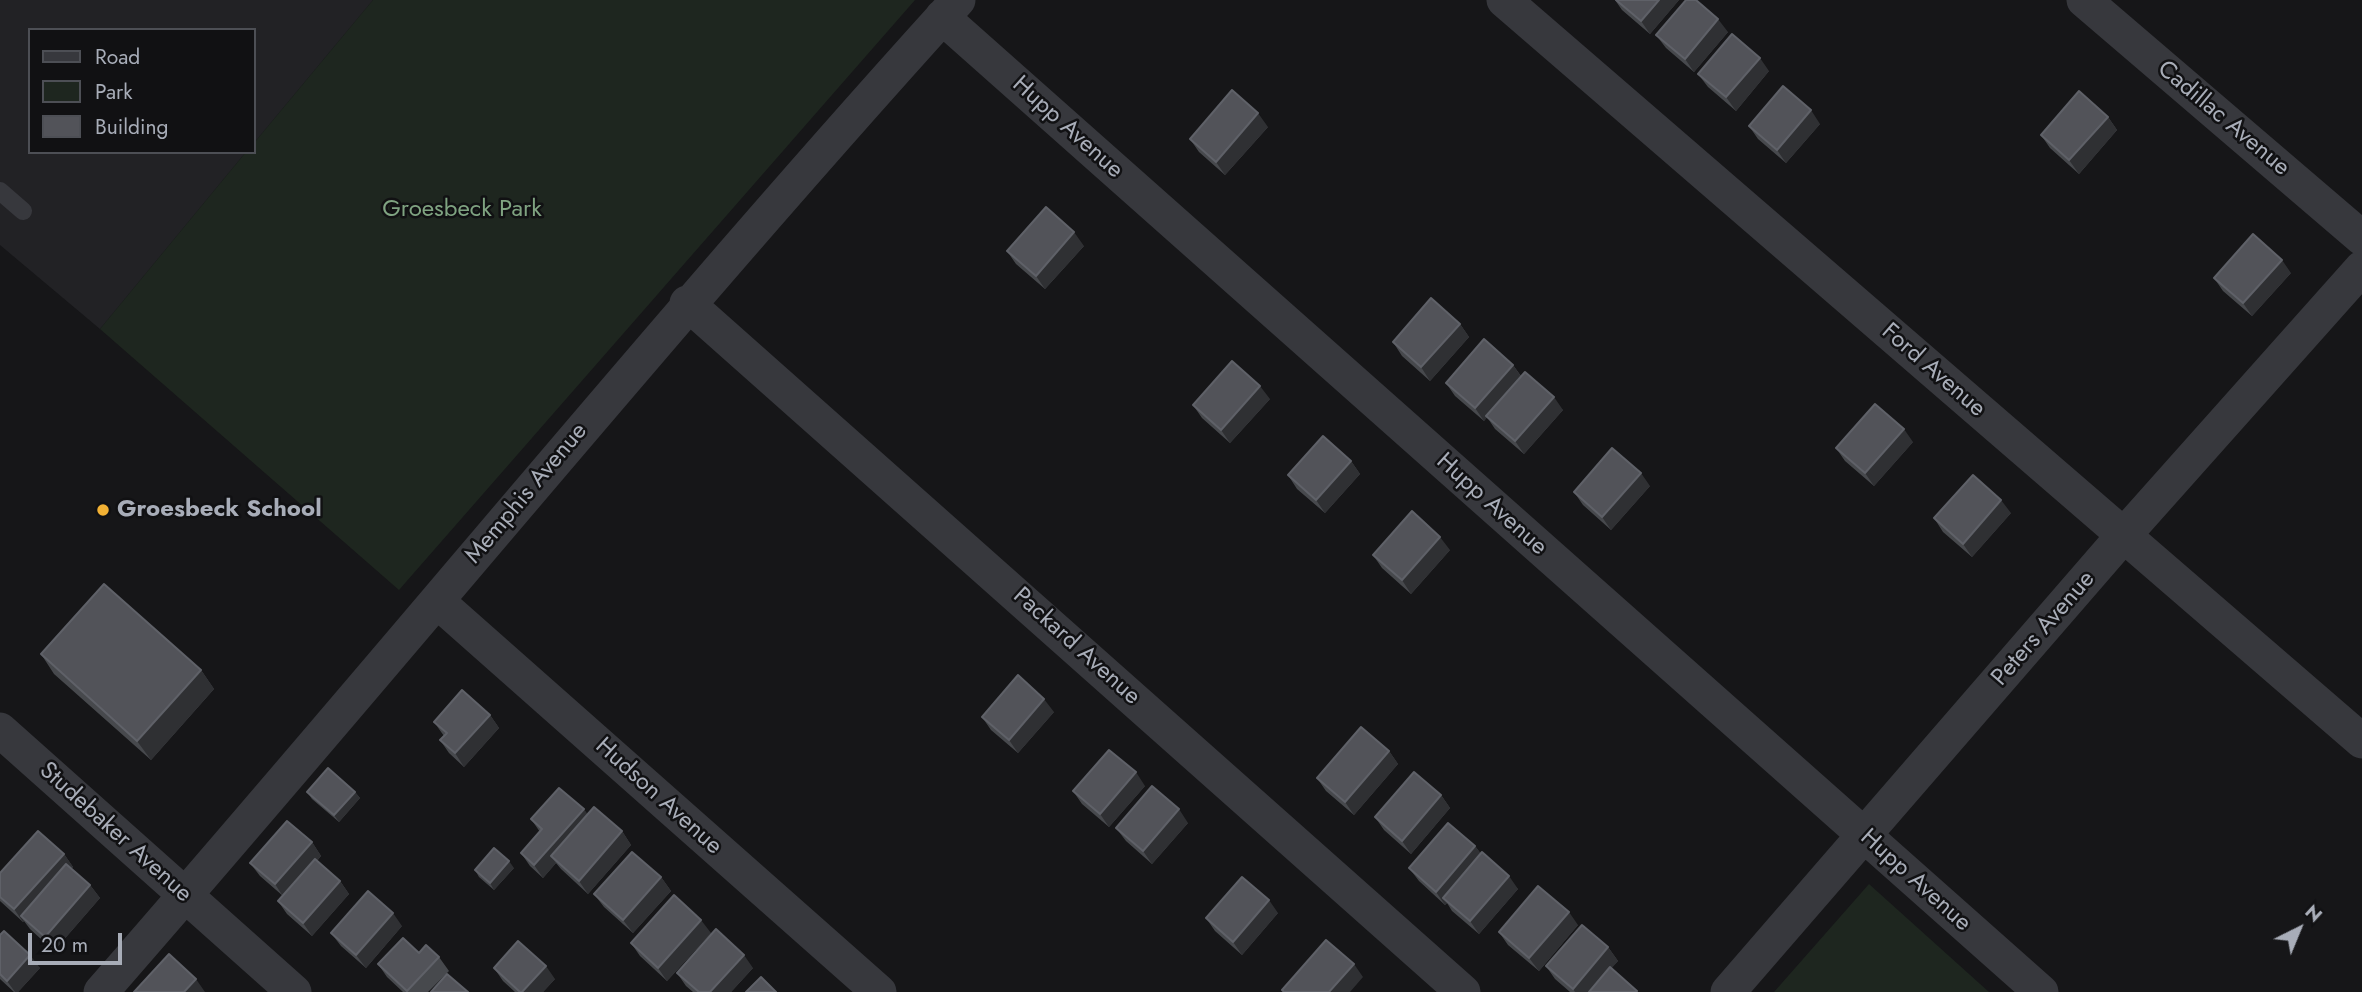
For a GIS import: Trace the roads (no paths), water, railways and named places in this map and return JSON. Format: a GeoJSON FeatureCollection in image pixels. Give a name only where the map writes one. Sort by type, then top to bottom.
{"type":"FeatureCollection","features":[{"type":"Feature","properties":{"kind":"street","name":"Ford Avenue"},"geometry":{"type":"LineString","coordinates":[[1504,0],[2362,741]]}},
{"type":"Feature","properties":{"kind":"street","name":"Cadillac Avenue"},"geometry":{"type":"LineString","coordinates":[[2084,0],[2362,238]]}},
{"type":"Feature","properties":{"kind":"street","name":"Memphis Avenue"},"geometry":{"type":"LineString","coordinates":[[101,992],[438,601],[687,303],[950,9]]}},
{"type":"Feature","properties":{"kind":"street","name":"Hupp Avenue"},"geometry":{"type":"LineString","coordinates":[[950,9],[2040,992]]}},
{"type":"Feature","properties":{"kind":"street","name":"Peters Avenue"},"geometry":{"type":"LineString","coordinates":[[1728,992],[2124,535],[2362,268]]}},
{"type":"Feature","properties":{"kind":"street","name":"Packard Avenue"},"geometry":{"type":"LineString","coordinates":[[687,303],[1463,992]]}},
{"type":"Feature","properties":{"kind":"street","name":"Hudson Avenue"},"geometry":{"type":"LineString","coordinates":[[438,601],[879,992]]}},
{"type":"Feature","properties":{"kind":"street","name":"Studebaker Avenue"},"geometry":{"type":"LineString","coordinates":[[0,730],[294,992]]}},
{"type":"Feature","properties":{"kind":"lane"},"geometry":{"type":"LineString","coordinates":[[0,191],[23,211]]}},
{"type":"Feature","properties":{"kind":"place","name":"Groesbeck School"},"geometry":{"type":"Point","coordinates":[103,510]}},
{"type":"Feature","properties":{"kind":"park label","name":"Groesbeck Park"},"geometry":{"type":"Point","coordinates":[462,210]}}]}
